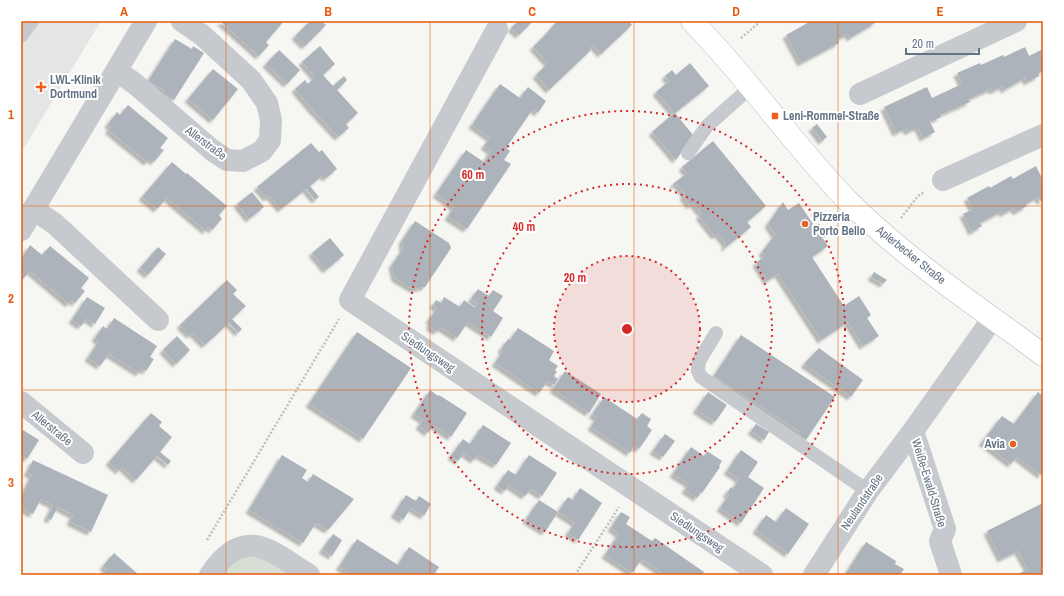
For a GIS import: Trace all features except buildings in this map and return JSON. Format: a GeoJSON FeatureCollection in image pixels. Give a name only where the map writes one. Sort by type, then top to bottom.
{"type":"FeatureCollection","features":[{"type":"Feature","properties":{"kind":"main road","name":"Aplerbecker Straße"},"geometry":{"type":"LineString","coordinates":[[692,21],[716,46],[816,165],[854,206],[890,240],[946,284],[1043,356]]}},
{"type":"Feature","properties":{"kind":"main road","name":"Aplerbecker Straße"},"geometry":{"type":"LineString","coordinates":[[706,21],[716,46]]}},
{"type":"Feature","properties":{"kind":"street"},"geometry":{"type":"LineString","coordinates":[[21,230],[146,21]]}},
{"type":"Feature","properties":{"kind":"street","name":"Allerstraße"},"geometry":{"type":"LineString","coordinates":[[116,71],[134,83],[212,150],[227,160],[244,161],[262,151],[270,140],[271,120],[267,102],[250,80],[202,35],[182,21]]}},
{"type":"Feature","properties":{"kind":"street"},"geometry":{"type":"LineString","coordinates":[[860,94],[1016,21]]}},
{"type":"Feature","properties":{"kind":"street"},"geometry":{"type":"LineString","coordinates":[[350,300],[497,29]]}},
{"type":"Feature","properties":{"kind":"street"},"geometry":{"type":"LineString","coordinates":[[943,180],[1043,136]]}},
{"type":"Feature","properties":{"kind":"street"},"geometry":{"type":"LineString","coordinates":[[34,209],[55,224],[158,320]]}},
{"type":"Feature","properties":{"kind":"street","name":"Siedlungsweg"},"geometry":{"type":"LineString","coordinates":[[350,300],[762,575]]}},
{"type":"Feature","properties":{"kind":"street","name":"Weiße-Ewald-Straße"},"geometry":{"type":"LineString","coordinates":[[951,575],[940,541],[945,529],[913,431],[993,318]]}},
{"type":"Feature","properties":{"kind":"street","name":"Allerstraße"},"geometry":{"type":"LineString","coordinates":[[21,402],[83,453]]}},
{"type":"Feature","properties":{"kind":"street","name":"Neulandstraße"},"geometry":{"type":"LineString","coordinates":[[814,575],[868,491],[913,431]]}},
{"type":"Feature","properties":{"kind":"street"},"geometry":{"type":"LineString","coordinates":[[210,575],[218,563],[232,551],[247,545],[261,546],[274,552],[309,575]]}},
{"type":"Feature","properties":{"kind":"lane"},"geometry":{"type":"LineString","coordinates":[[21,36],[32,21]]}},
{"type":"Feature","properties":{"kind":"lane"},"geometry":{"type":"LineString","coordinates":[[688,153],[707,126],[751,87]]}},
{"type":"Feature","properties":{"kind":"lane"},"geometry":{"type":"LineString","coordinates":[[716,333],[699,361],[698,371],[701,377],[868,491]]}},
{"type":"Feature","properties":{"kind":"path"},"geometry":{"type":"LineString","coordinates":[[741,38],[761,21]]}},
{"type":"Feature","properties":{"kind":"path"},"geometry":{"type":"LineString","coordinates":[[903,216],[918,196]]}},
{"type":"Feature","properties":{"kind":"path"},"geometry":{"type":"LineString","coordinates":[[206,542],[350,300]]}},
{"type":"Feature","properties":{"kind":"path"},"geometry":{"type":"LineString","coordinates":[[575,575],[631,488]]}},
{"type":"Feature","properties":{"kind":"shaded area","name":"LWL-Klinik Dortmund"},"geometry":{"type":"Polygon","coordinates":[[[21,21],[101,21],[21,153],[21,21]]]}},
{"type":"Feature","properties":{"kind":"shaded area"},"geometry":{"type":"Polygon","coordinates":[[[250,556],[262,556],[295,575],[222,575],[239,559],[250,556]]]}},
{"type":"Feature","properties":{"kind":"place","name":"LWL-Klinik Dortmund"},"geometry":{"type":"Point","coordinates":[41,87]}},
{"type":"Feature","properties":{"kind":"place","name":"Leni-Rommel-Straße"},"geometry":{"type":"Point","coordinates":[775,116]}},
{"type":"Feature","properties":{"kind":"place","name":"Pizzeria Porto Bello"},"geometry":{"type":"Point","coordinates":[805,224]}},
{"type":"Feature","properties":{"kind":"place","name":"Avia"},"geometry":{"type":"Point","coordinates":[1013,444]}}]}
